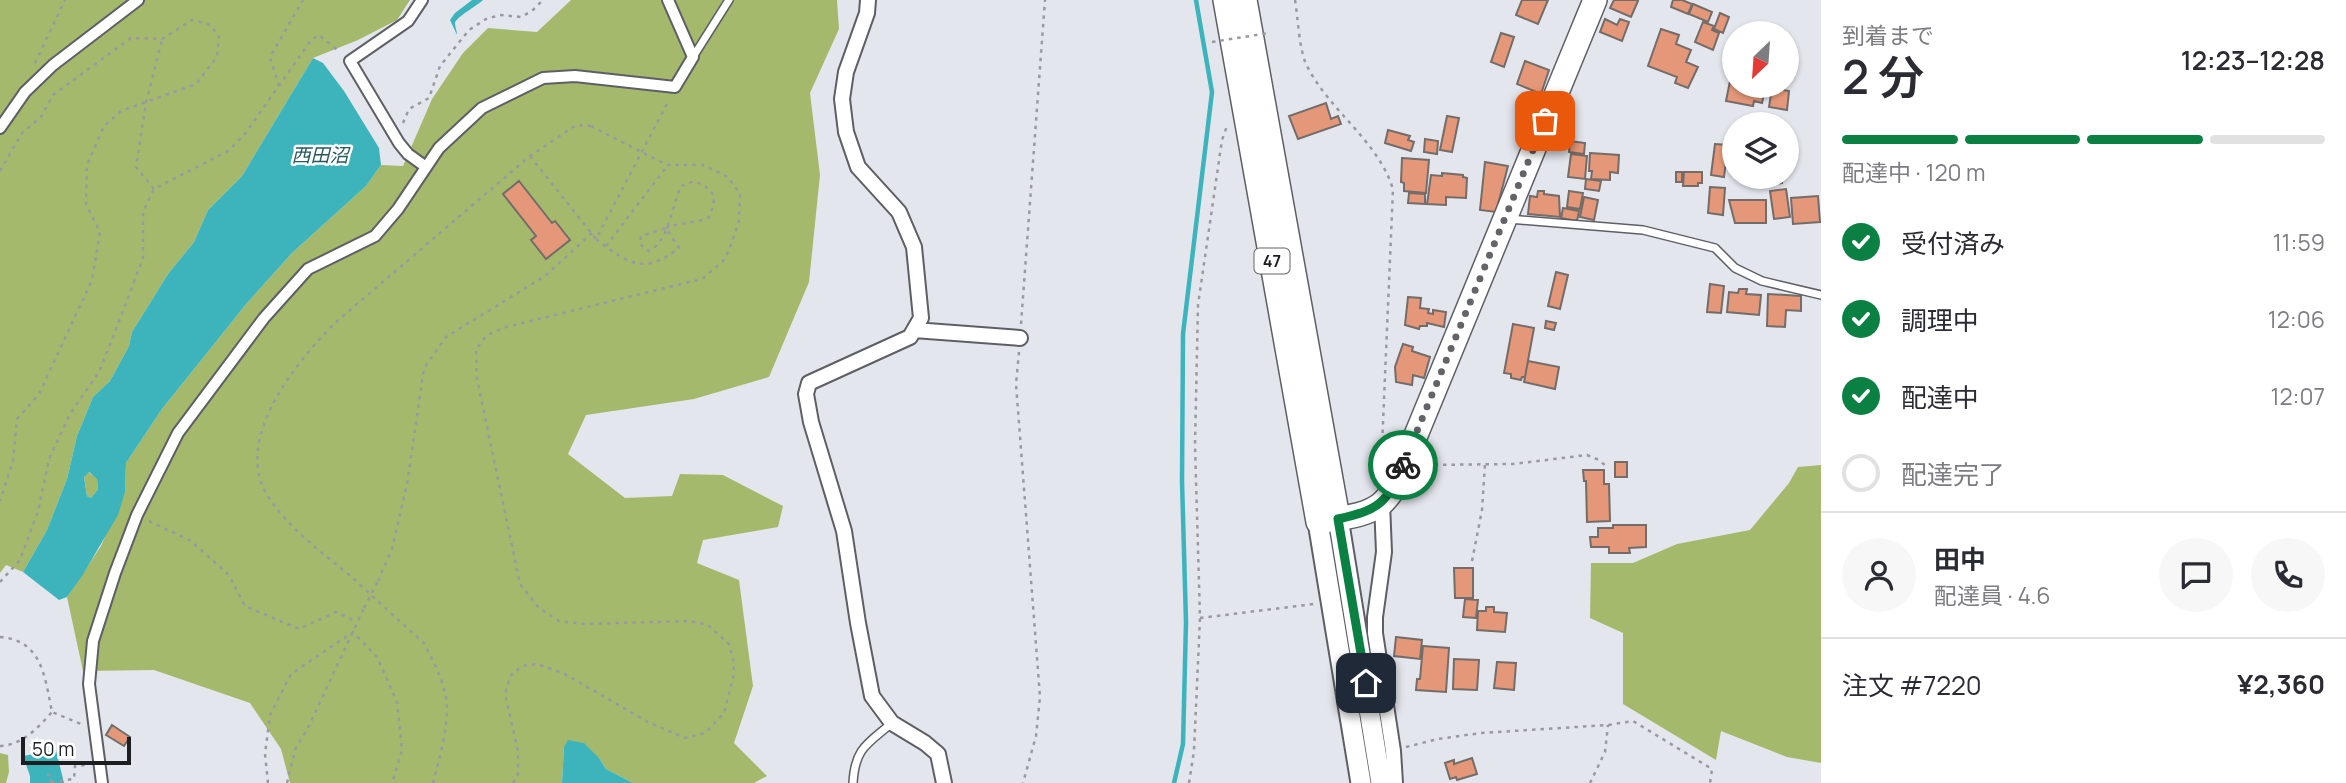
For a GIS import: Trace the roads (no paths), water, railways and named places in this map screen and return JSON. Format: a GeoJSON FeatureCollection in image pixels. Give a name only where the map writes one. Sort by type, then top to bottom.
{"type":"FeatureCollection","features":[{"type":"Feature","properties":{"kind":"main road","name":"47"},"geometry":{"type":"LineString","coordinates":[[1224,0],[1328,520]]}},
{"type":"Feature","properties":{"kind":"main road","name":"47"},"geometry":{"type":"LineString","coordinates":[[1245,0],[1328,520]]}},
{"type":"Feature","properties":{"kind":"main road"},"geometry":{"type":"LineString","coordinates":[[1328,520],[1363,512],[1382,503],[1390,492],[1405,462],[1595,0]]}},
{"type":"Feature","properties":{"kind":"main road"},"geometry":{"type":"LineString","coordinates":[[1328,520],[1361,783]]}},
{"type":"Feature","properties":{"kind":"main road"},"geometry":{"type":"LineString","coordinates":[[1328,520],[1381,783]]}},
{"type":"Feature","properties":{"kind":"street"},"geometry":{"type":"LineString","coordinates":[[0,128],[25,92],[52,65],[138,0]]}},
{"type":"Feature","properties":{"kind":"street"},"geometry":{"type":"LineString","coordinates":[[422,0],[408,21],[350,61],[396,138],[408,154],[426,167]]}},
{"type":"Feature","properties":{"kind":"street"},"geometry":{"type":"LineString","coordinates":[[102,783],[89,684],[93,641],[137,514],[178,433],[264,318],[308,270],[374,236],[398,209],[439,148],[482,108],[543,78],[575,76],[675,87],[693,57],[668,0]]}},
{"type":"Feature","properties":{"kind":"street"},"geometry":{"type":"LineString","coordinates":[[868,0],[867,13],[846,72],[842,99],[846,132],[858,167],[899,212],[914,247],[921,318],[910,337],[809,383],[806,394],[811,422],[845,531],[872,696],[892,723],[938,754],[944,783]]}},
{"type":"Feature","properties":{"kind":"street"},"geometry":{"type":"LineString","coordinates":[[914,330],[1020,338]]}},
{"type":"Feature","properties":{"kind":"street"},"geometry":{"type":"LineString","coordinates":[[1382,503],[1384,552],[1375,633],[1393,751],[1395,783]]}},
{"type":"Feature","properties":{"kind":"lane"},"geometry":{"type":"LineString","coordinates":[[693,57],[729,0]]}},
{"type":"Feature","properties":{"kind":"lane"},"geometry":{"type":"LineString","coordinates":[[1504,219],[1643,230],[1715,248],[1735,268],[1762,281],[1821,295]]}},
{"type":"Feature","properties":{"kind":"lane"},"geometry":{"type":"LineString","coordinates":[[853,783],[854,764],[861,750],[892,723]]}},
{"type":"Feature","properties":{"kind":"water"},"geometry":{"type":"Polygon","coordinates":[[[472,0],[483,0],[456,21],[457,35],[450,20],[472,0]]]}},
{"type":"Feature","properties":{"kind":"water","name":"西田沼"},"geometry":{"type":"Polygon","coordinates":[[[313,58],[323,63],[344,91],[379,148],[381,165],[366,186],[292,253],[247,303],[162,409],[126,463],[125,492],[118,515],[82,576],[67,597],[59,600],[23,572],[47,530],[67,479],[77,436],[93,397],[110,381],[129,346],[132,332],[168,274],[194,242],[208,210],[242,176],[313,58]],[[89,472],[84,477],[87,496],[91,498],[98,489],[97,479],[89,472]]]}},
{"type":"Feature","properties":{"kind":"water"},"geometry":{"type":"Polygon","coordinates":[[[568,740],[584,743],[606,769],[633,783],[562,783],[564,747],[568,740]]]}},
{"type":"Feature","properties":{"kind":"water"},"geometry":{"type":"Polygon","coordinates":[[[56,750],[64,783],[30,783],[23,756],[56,750]]]}},
{"type":"Feature","properties":{"kind":"waterway"},"geometry":{"type":"LineString","coordinates":[[1174,783],[1183,744],[1186,622],[1182,481],[1183,334],[1212,92],[1196,0]]}}]}
